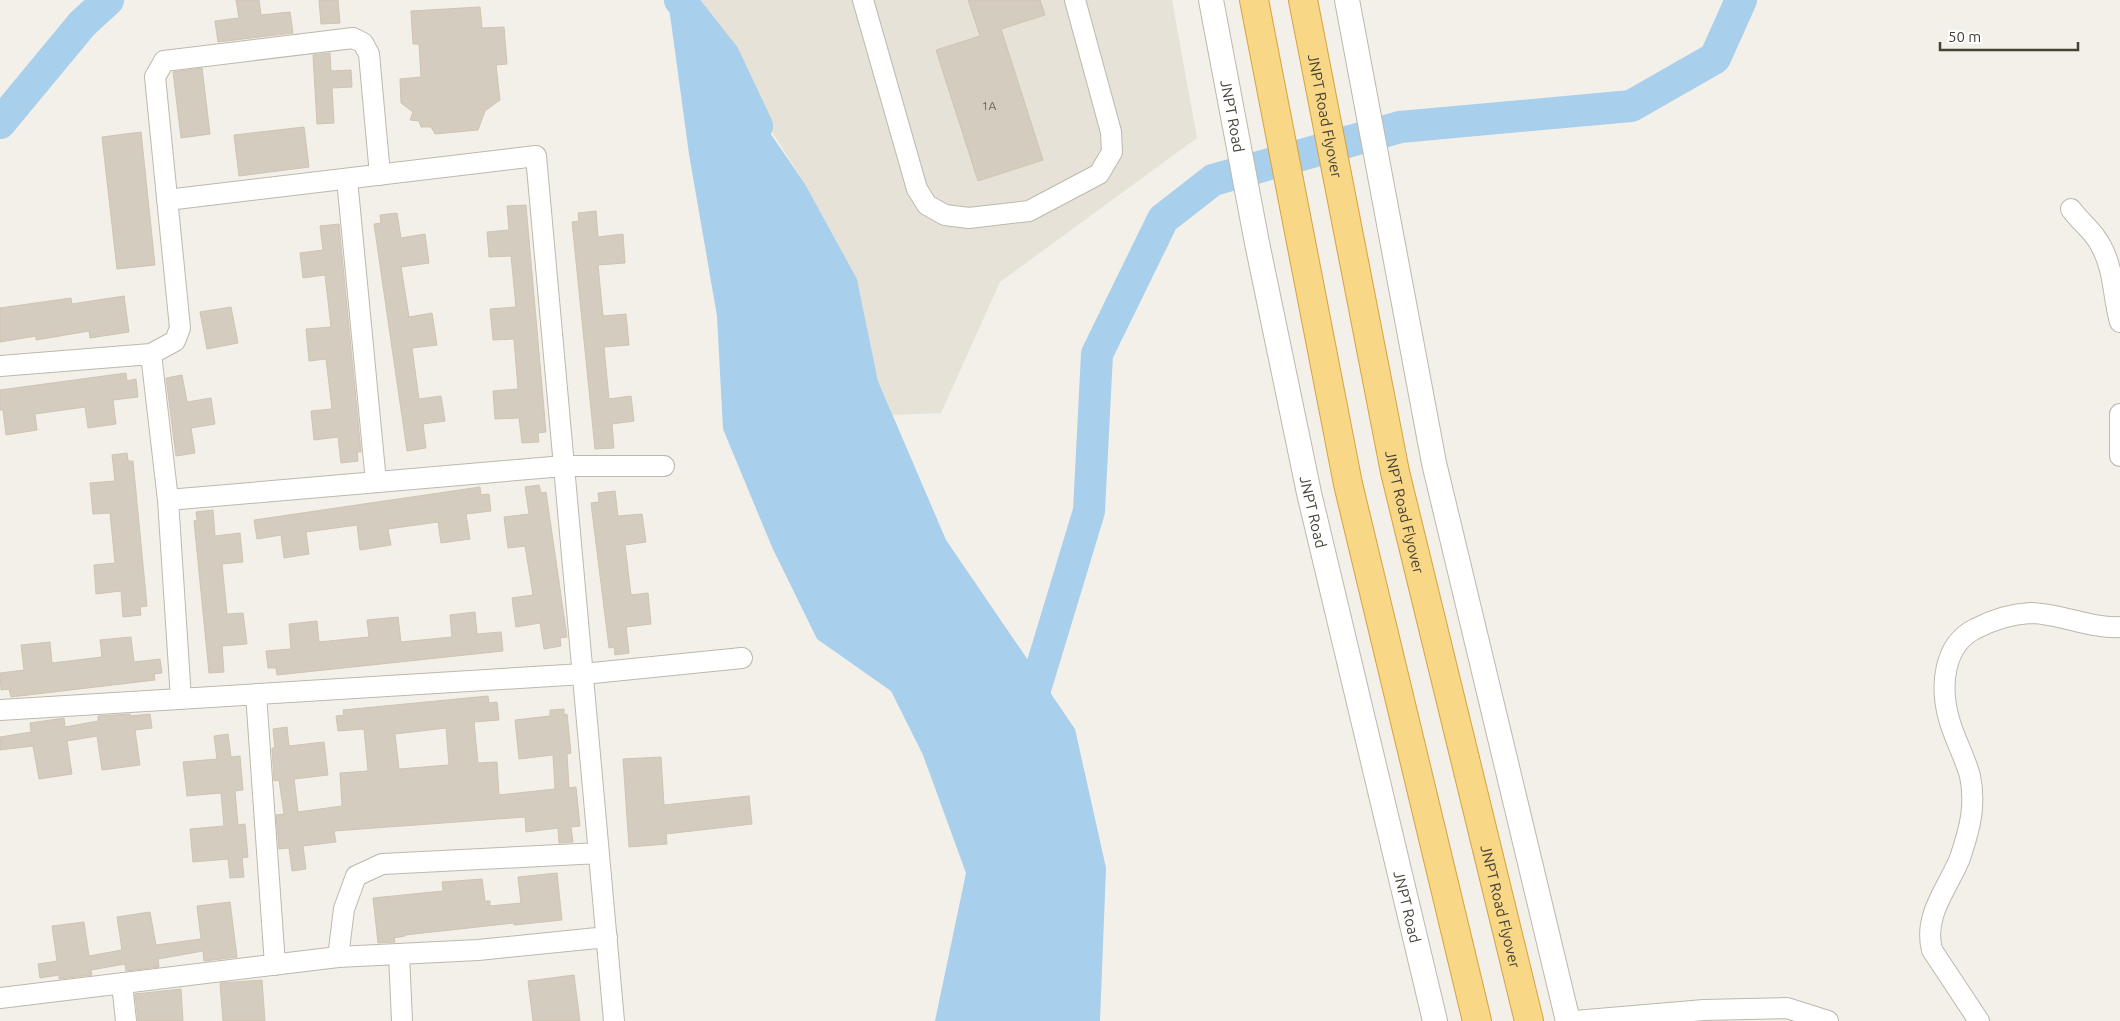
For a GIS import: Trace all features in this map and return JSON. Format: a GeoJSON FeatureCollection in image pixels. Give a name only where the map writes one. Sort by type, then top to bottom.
{"type":"FeatureCollection","features":[{"type":"Feature","properties":{"kind":"highway"},"geometry":{"type":"LineString","coordinates":[[1254,0],[1268,64],[1299,235],[1348,484],[1477,1021]]}},
{"type":"Feature","properties":{"kind":"highway","name":"JNPT Road Flyover"},"geometry":{"type":"LineString","coordinates":[[1303,0],[1395,472],[1529,1021]]}},
{"type":"Feature","properties":{"kind":"street"},"geometry":{"type":"LineString","coordinates":[[864,0],[917,189],[928,205],[945,214],[969,218],[1029,211],[1099,174],[1112,152],[1111,132],[1075,0]]}},
{"type":"Feature","properties":{"kind":"street","name":"JNPT Road"},"geometry":{"type":"LineString","coordinates":[[1211,0],[1257,243],[1308,493],[1435,1021]]}},
{"type":"Feature","properties":{"kind":"street"},"geometry":{"type":"LineString","coordinates":[[1348,3],[1434,463],[1568,1021]]}},
{"type":"Feature","properties":{"kind":"street"},"geometry":{"type":"LineString","coordinates":[[0,366],[151,354],[175,341],[180,328],[155,77],[164,61],[352,38],[363,44],[369,54],[380,175]]}},
{"type":"Feature","properties":{"kind":"street"},"geometry":{"type":"LineString","coordinates":[[167,200],[536,156],[614,1021]]}},
{"type":"Feature","properties":{"kind":"street"},"geometry":{"type":"LineString","coordinates":[[347,179],[376,482]]}},
{"type":"Feature","properties":{"kind":"street"},"geometry":{"type":"LineString","coordinates":[[2071,209],[2094,234],[2110,265],[2120,322]]}},
{"type":"Feature","properties":{"kind":"street"},"geometry":{"type":"LineString","coordinates":[[151,354],[168,500],[182,699]]}},
{"type":"Feature","properties":{"kind":"street"},"geometry":{"type":"LineString","coordinates":[[2120,414],[2120,456]]}},
{"type":"Feature","properties":{"kind":"street"},"geometry":{"type":"LineString","coordinates":[[168,500],[564,466],[664,466]]}},
{"type":"Feature","properties":{"kind":"street"},"geometry":{"type":"LineString","coordinates":[[1979,1021],[1932,950],[1929,938],[1930,920],[1960,858],[1971,819],[1973,795],[1969,774],[1949,719],[1944,698],[1947,666],[1952,649],[1967,633],[1987,623],[2030,613],[2120,627]]}},
{"type":"Feature","properties":{"kind":"street"},"geometry":{"type":"LineString","coordinates":[[0,710],[583,674],[742,658]]}},
{"type":"Feature","properties":{"kind":"street"},"geometry":{"type":"LineString","coordinates":[[256,694],[275,965]]}},
{"type":"Feature","properties":{"kind":"street"},"geometry":{"type":"LineString","coordinates":[[338,957],[344,909],[356,876],[382,864],[599,853]]}},
{"type":"Feature","properties":{"kind":"street"},"geometry":{"type":"LineString","coordinates":[[0,998],[338,957],[478,950],[607,937]]}},
{"type":"Feature","properties":{"kind":"street"},"geometry":{"type":"LineString","coordinates":[[399,954],[402,1021]]}},
{"type":"Feature","properties":{"kind":"street"},"geometry":{"type":"LineString","coordinates":[[122,983],[126,1021]]}},
{"type":"Feature","properties":{"kind":"street"},"geometry":{"type":"LineString","coordinates":[[1575,1021],[1704,1010],[1787,1008],[1828,1021]]}},
{"type":"Feature","properties":{"kind":"shaded area"},"geometry":{"type":"Polygon","coordinates":[[[680,0],[1172,0],[1197,138],[1000,282],[941,413],[893,415],[878,381],[857,279],[805,184],[724,56],[680,0]]]}},
{"type":"Feature","properties":{"kind":"water"},"geometry":{"type":"Polygon","coordinates":[[[668,0],[679,0],[805,184],[857,279],[878,381],[946,540],[1075,729],[1106,868],[1100,1021],[935,1021],[966,873],[923,755],[891,691],[817,639],[772,547],[723,429],[717,316],[689,154],[668,0]]]}},
{"type":"Feature","properties":{"kind":"building"},"geometry":{"type":"Polygon","coordinates":[[[236,0],[259,0],[261,15],[290,12],[293,33],[218,42],[215,21],[239,18],[236,0]]]}},
{"type":"Feature","properties":{"kind":"building"},"geometry":{"type":"Polygon","coordinates":[[[319,0],[338,0],[340,23],[321,24],[319,0]]]}},
{"type":"Feature","properties":{"kind":"building"},"geometry":{"type":"Polygon","coordinates":[[[968,0],[1040,0],[1045,15],[1001,29],[1043,160],[978,181],[936,50],[980,36],[968,0]]]}},
{"type":"Feature","properties":{"kind":"building"},"geometry":{"type":"Polygon","coordinates":[[[480,7],[482,28],[504,27],[507,64],[496,65],[500,100],[485,111],[478,130],[435,134],[431,127],[421,127],[419,121],[410,120],[413,112],[401,103],[400,79],[421,77],[419,44],[413,44],[411,11],[480,7]]]}},
{"type":"Feature","properties":{"kind":"building"},"geometry":{"type":"Polygon","coordinates":[[[330,53],[331,71],[351,70],[352,87],[332,88],[334,123],[317,124],[313,55],[330,53]]]}},
{"type":"Feature","properties":{"kind":"building"},"geometry":{"type":"Polygon","coordinates":[[[202,68],[210,134],[181,138],[173,72],[202,68]]]}},
{"type":"Feature","properties":{"kind":"building"},"geometry":{"type":"Polygon","coordinates":[[[304,127],[309,167],[239,176],[234,135],[304,127]]]}},
{"type":"Feature","properties":{"kind":"building"},"geometry":{"type":"Polygon","coordinates":[[[141,132],[155,265],[117,269],[102,137],[141,132]]]}},
{"type":"Feature","properties":{"kind":"building"},"geometry":{"type":"Polygon","coordinates":[[[526,205],[546,432],[538,433],[539,442],[522,443],[519,418],[495,419],[493,391],[518,389],[514,339],[493,340],[490,309],[516,307],[511,256],[489,257],[487,232],[509,230],[507,206],[526,205]]]}},
{"type":"Feature","properties":{"kind":"building"},"geometry":{"type":"Polygon","coordinates":[[[596,211],[598,237],[623,234],[625,263],[598,265],[603,316],[626,314],[629,345],[604,347],[609,399],[631,396],[634,421],[612,424],[614,448],[595,449],[572,222],[579,221],[578,213],[596,211]]]}},
{"type":"Feature","properties":{"kind":"building"},"geometry":{"type":"Polygon","coordinates":[[[397,213],[401,238],[425,234],[429,263],[401,267],[409,317],[432,313],[437,345],[412,348],[419,399],[441,396],[445,421],[423,424],[426,448],[407,451],[374,224],[381,223],[380,215],[397,213]]]}},
{"type":"Feature","properties":{"kind":"building"},"geometry":{"type":"Polygon","coordinates":[[[339,224],[361,452],[357,452],[358,461],[341,463],[338,437],[314,440],[311,411],[332,409],[326,359],[309,361],[306,329],[331,327],[325,275],[303,278],[300,253],[323,250],[320,226],[339,224]]]}},
{"type":"Feature","properties":{"kind":"building"},"geometry":{"type":"Polygon","coordinates":[[[124,296],[129,332],[90,338],[89,331],[36,340],[36,336],[0,342],[0,308],[71,298],[72,304],[124,296]]]}},
{"type":"Feature","properties":{"kind":"building"},"geometry":{"type":"Polygon","coordinates":[[[231,307],[238,343],[207,349],[200,312],[231,307]]]}},
{"type":"Feature","properties":{"kind":"building"},"geometry":{"type":"Polygon","coordinates":[[[126,373],[127,381],[136,379],[138,397],[113,400],[116,424],[88,428],[85,407],[35,414],[37,430],[6,435],[3,410],[0,410],[0,390],[126,373]]]}},
{"type":"Feature","properties":{"kind":"building"},"geometry":{"type":"Polygon","coordinates":[[[182,375],[187,402],[211,398],[215,424],[191,428],[195,453],[176,456],[166,378],[182,375]]]}},
{"type":"Feature","properties":{"kind":"building"},"geometry":{"type":"Polygon","coordinates":[[[127,453],[128,461],[133,461],[147,606],[140,607],[141,615],[123,617],[121,591],[96,594],[94,565],[115,563],[110,513],[93,514],[90,483],[115,481],[112,455],[127,453]]]}},
{"type":"Feature","properties":{"kind":"building"},"geometry":{"type":"Polygon","coordinates":[[[539,485],[541,493],[546,492],[567,637],[560,638],[561,646],[544,649],[540,623],[516,627],[512,598],[533,595],[525,546],[508,548],[504,517],[529,514],[525,487],[539,485]]]}},
{"type":"Feature","properties":{"kind":"building"},"geometry":{"type":"Polygon","coordinates":[[[480,487],[481,495],[489,494],[491,511],[466,514],[470,539],[441,543],[438,522],[388,529],[391,545],[360,550],[357,525],[306,532],[309,554],[284,558],[281,535],[257,539],[254,520],[480,487]]]}},
{"type":"Feature","properties":{"kind":"building"},"geometry":{"type":"Polygon","coordinates":[[[615,491],[618,516],[642,514],[646,542],[625,545],[631,595],[648,593],[651,624],[626,627],[629,653],[615,655],[614,647],[609,648],[591,503],[599,502],[598,493],[615,491]]]}},
{"type":"Feature","properties":{"kind":"building"},"geometry":{"type":"Polygon","coordinates":[[[213,510],[215,536],[240,533],[243,562],[222,564],[227,614],[243,613],[247,644],[222,646],[224,672],[209,673],[194,521],[197,520],[196,512],[213,510]]]}},
{"type":"Feature","properties":{"kind":"building"},"geometry":{"type":"Polygon","coordinates":[[[475,612],[477,634],[501,632],[503,651],[277,675],[276,668],[268,668],[266,651],[291,649],[289,624],[317,621],[319,642],[369,637],[367,620],[398,617],[401,642],[452,637],[450,615],[475,612]]]}},
{"type":"Feature","properties":{"kind":"building"},"geometry":{"type":"Polygon","coordinates":[[[131,637],[134,662],[160,659],[162,673],[154,674],[155,680],[11,697],[9,689],[1,690],[0,673],[24,670],[21,645],[50,642],[52,663],[102,657],[100,640],[131,637]]]}},
{"type":"Feature","properties":{"kind":"building"},"geometry":{"type":"Polygon","coordinates":[[[488,696],[489,703],[497,702],[499,720],[474,722],[478,763],[497,762],[499,795],[555,789],[553,755],[519,759],[515,720],[550,716],[550,710],[564,709],[564,715],[567,714],[571,753],[567,754],[569,788],[576,787],[580,826],[571,827],[573,842],[559,843],[558,828],[526,832],[525,817],[334,831],[336,842],[303,846],[306,869],[292,871],[289,848],[279,849],[276,815],[284,814],[279,780],[274,781],[272,748],[275,748],[273,729],[287,727],[289,746],[324,742],[328,775],[294,779],[298,812],[342,806],[340,773],[368,771],[364,729],[338,731],[336,716],[344,715],[343,710],[488,696]],[[446,728],[395,734],[399,769],[449,765],[446,728]]]}},
{"type":"Feature","properties":{"kind":"building"},"geometry":{"type":"Polygon","coordinates":[[[130,714],[131,716],[150,714],[152,728],[135,730],[140,765],[102,770],[97,736],[67,741],[72,774],[39,779],[33,746],[0,750],[0,737],[31,732],[30,723],[64,718],[65,727],[98,721],[98,716],[130,714]]]}},
{"type":"Feature","properties":{"kind":"building"},"geometry":{"type":"Polygon","coordinates":[[[228,734],[231,757],[240,756],[243,790],[235,791],[238,825],[245,824],[248,857],[242,858],[244,877],[230,878],[228,859],[193,862],[190,829],[224,826],[221,793],[187,796],[183,762],[217,759],[214,736],[228,734]]]}},
{"type":"Feature","properties":{"kind":"building"},"geometry":{"type":"Polygon","coordinates":[[[661,757],[664,805],[749,796],[752,824],[666,834],[667,844],[629,847],[623,759],[661,757]]]}},
{"type":"Feature","properties":{"kind":"building"},"geometry":{"type":"Polygon","coordinates":[[[557,873],[562,920],[514,925],[514,923],[405,935],[394,938],[395,942],[378,943],[373,898],[443,891],[442,882],[482,879],[485,901],[490,901],[490,906],[521,903],[518,877],[557,873]]]}},
{"type":"Feature","properties":{"kind":"building"},"geometry":{"type":"Polygon","coordinates":[[[230,902],[237,957],[204,961],[203,951],[158,959],[159,967],[126,971],[125,964],[91,970],[92,975],[59,979],[59,975],[40,978],[38,964],[57,961],[52,926],[84,922],[89,956],[122,950],[117,917],[150,912],[156,945],[201,939],[197,906],[230,902]]]}},
{"type":"Feature","properties":{"kind":"building"},"geometry":{"type":"Polygon","coordinates":[[[574,975],[580,1021],[533,1021],[528,981],[574,975]]]}},
{"type":"Feature","properties":{"kind":"building"},"geometry":{"type":"Polygon","coordinates":[[[262,980],[265,1021],[223,1021],[220,983],[262,980]]]}},
{"type":"Feature","properties":{"kind":"building"},"geometry":{"type":"Polygon","coordinates":[[[181,989],[183,1021],[138,1021],[135,994],[181,989]]]}},
{"type":"Feature","properties":{"kind":"waterway"},"geometry":{"type":"LineString","coordinates":[[0,123],[82,24],[108,0]]}},
{"type":"Feature","properties":{"kind":"waterway"},"geometry":{"type":"LineString","coordinates":[[680,0],[724,56],[757,126]]}},
{"type":"Feature","properties":{"kind":"waterway"},"geometry":{"type":"LineString","coordinates":[[1026,719],[1089,511],[1097,354],[1163,219],[1213,180],[1400,127],[1631,106],[1715,58],[1741,0]]}}]}
